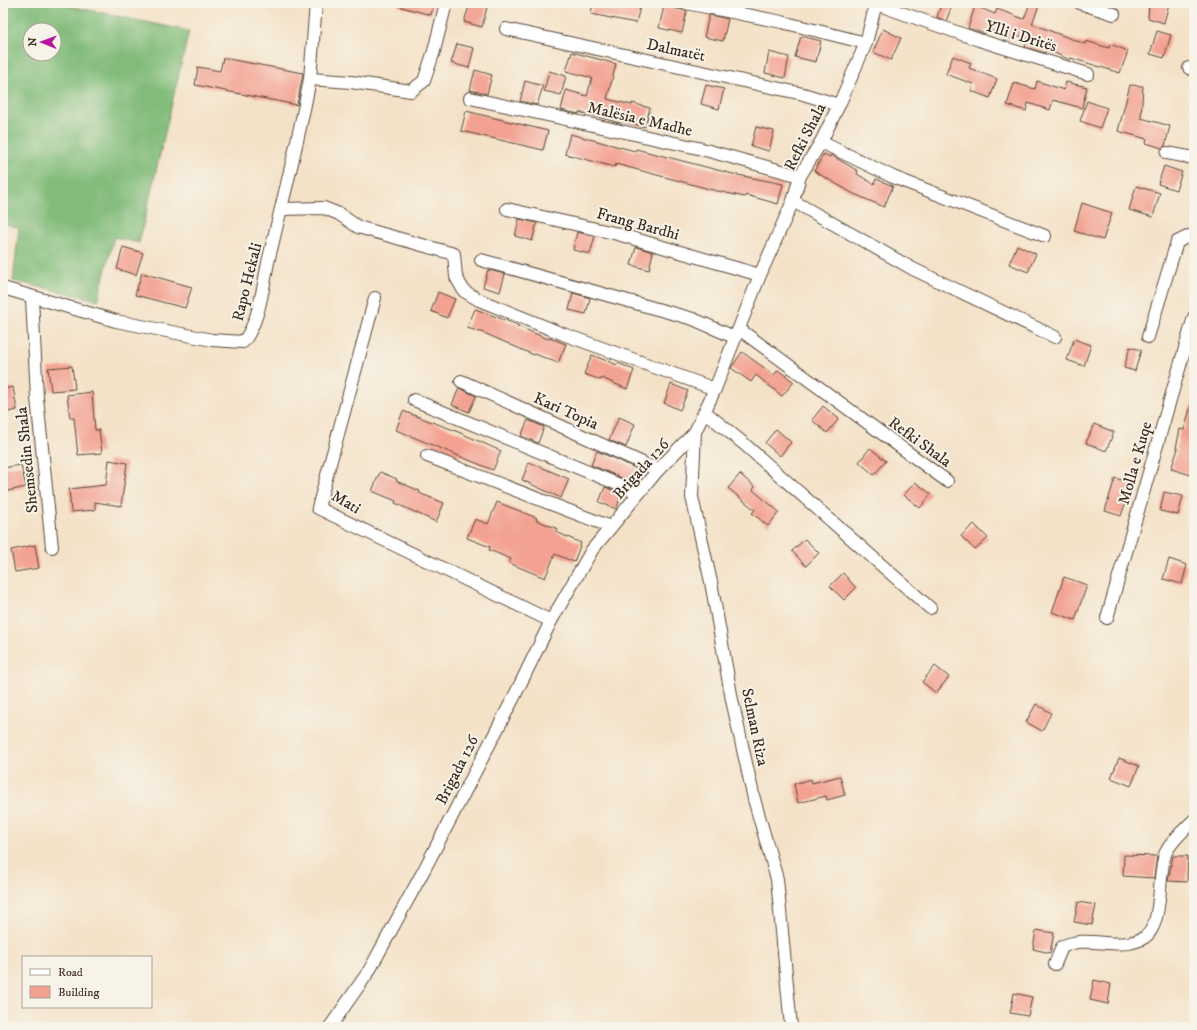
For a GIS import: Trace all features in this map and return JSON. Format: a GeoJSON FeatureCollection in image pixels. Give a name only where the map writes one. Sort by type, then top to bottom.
{"type":"FeatureCollection","features":[{"type":"Feature","properties":{"kind":"street","name":"Rapo Hekali"},"geometry":{"type":"LineString","coordinates":[[3,288],[32,298],[116,321],[225,342],[243,342],[250,334],[282,209],[310,79],[316,3]]}},
{"type":"Feature","properties":{"kind":"street"},"geometry":{"type":"LineString","coordinates":[[310,79],[351,82],[411,91],[424,82],[434,51],[446,3]]}},
{"type":"Feature","properties":{"kind":"street"},"geometry":{"type":"LineString","coordinates":[[686,3],[782,22],[866,43]]}},
{"type":"Feature","properties":{"kind":"street","name":"Refki Shala"},"geometry":{"type":"LineString","coordinates":[[695,432],[715,389],[760,275],[793,201],[800,176],[821,142],[866,43],[876,3]]}},
{"type":"Feature","properties":{"kind":"street","name":"Ylli i Dritës"},"geometry":{"type":"LineString","coordinates":[[876,3],[979,40],[1088,74]]}},
{"type":"Feature","properties":{"kind":"street"},"geometry":{"type":"LineString","coordinates":[[1080,3],[1114,14]]}},
{"type":"Feature","properties":{"kind":"street","name":"Dalmatët"},"geometry":{"type":"LineString","coordinates":[[506,29],[802,94],[839,105]]}},
{"type":"Feature","properties":{"kind":"street","name":"Malësia e Madhe"},"geometry":{"type":"LineString","coordinates":[[470,98],[698,148],[800,176]]}},
{"type":"Feature","properties":{"kind":"street"},"geometry":{"type":"LineString","coordinates":[[821,142],[893,177],[1045,236]]}},
{"type":"Feature","properties":{"kind":"street"},"geometry":{"type":"LineString","coordinates":[[1167,154],[1194,158]]}},
{"type":"Feature","properties":{"kind":"street"},"geometry":{"type":"LineString","coordinates":[[793,201],[913,269],[1055,337]]}},
{"type":"Feature","properties":{"kind":"street"},"geometry":{"type":"LineString","coordinates":[[282,209],[324,208],[339,214],[358,226],[454,254],[456,277],[464,291],[479,300],[563,334],[715,389]]}},
{"type":"Feature","properties":{"kind":"street","name":"Frang Bardhi"},"geometry":{"type":"LineString","coordinates":[[507,209],[614,233],[760,275]]}},
{"type":"Feature","properties":{"kind":"street"},"geometry":{"type":"LineString","coordinates":[[1148,337],[1177,242],[1189,236],[1194,238]]}},
{"type":"Feature","properties":{"kind":"street"},"geometry":{"type":"LineString","coordinates":[[481,260],[693,319],[737,333]]}},
{"type":"Feature","properties":{"kind":"street","name":"Shemsedin Shala"},"geometry":{"type":"LineString","coordinates":[[32,298],[37,398],[52,547]]}},
{"type":"Feature","properties":{"kind":"street","name":"Mati"},"geometry":{"type":"LineString","coordinates":[[375,298],[318,508],[551,621]]}},
{"type":"Feature","properties":{"kind":"street","name":"Molla e Kuqe"},"geometry":{"type":"LineString","coordinates":[[1107,618],[1194,316]]}},
{"type":"Feature","properties":{"kind":"street","name":"Refki Shala"},"geometry":{"type":"LineString","coordinates":[[737,333],[947,482]]}},
{"type":"Feature","properties":{"kind":"street","name":"Kari Topia"},"geometry":{"type":"LineString","coordinates":[[461,381],[658,470]]}},
{"type":"Feature","properties":{"kind":"street"},"geometry":{"type":"LineString","coordinates":[[414,400],[639,493]]}},
{"type":"Feature","properties":{"kind":"street"},"geometry":{"type":"LineString","coordinates":[[705,412],[743,443],[930,608]]}},
{"type":"Feature","properties":{"kind":"street","name":"Brigada 126"},"geometry":{"type":"LineString","coordinates":[[330,1027],[369,971],[413,891],[515,695],[551,621],[592,550],[658,470],[695,432]]}},
{"type":"Feature","properties":{"kind":"street","name":"Selman Riza"},"geometry":{"type":"LineString","coordinates":[[695,432],[692,497],[710,582],[732,700],[754,798],[778,879],[791,1027]]}},
{"type":"Feature","properties":{"kind":"street"},"geometry":{"type":"LineString","coordinates":[[427,456],[611,527]]}},
{"type":"Feature","properties":{"kind":"street"},"geometry":{"type":"LineString","coordinates":[[1055,964],[1062,947],[1071,942],[1130,943],[1145,937],[1152,931],[1156,917],[1166,853],[1175,838],[1194,820]]}},
{"type":"Feature","properties":{"kind":"green space"},"geometry":{"type":"Polygon","coordinates":[[[3,3],[55,3],[189,31],[139,243],[114,237],[98,300],[13,281],[19,228],[3,223],[3,3]]]}},
{"type":"Feature","properties":{"kind":"building"},"geometry":{"type":"Polygon","coordinates":[[[399,3],[434,3],[431,15],[398,6],[399,3]]]}},
{"type":"Feature","properties":{"kind":"building"},"geometry":{"type":"Polygon","coordinates":[[[470,3],[487,7],[482,27],[464,22],[470,3]]]}},
{"type":"Feature","properties":{"kind":"building"},"geometry":{"type":"Polygon","coordinates":[[[593,3],[641,3],[636,23],[591,14],[593,3]]]}},
{"type":"Feature","properties":{"kind":"building"},"geometry":{"type":"Polygon","coordinates":[[[942,3],[953,3],[946,21],[937,17],[942,3]]]}},
{"type":"Feature","properties":{"kind":"building"},"geometry":{"type":"Polygon","coordinates":[[[1030,3],[1040,3],[1032,24],[1085,44],[1086,41],[1109,48],[1110,44],[1128,51],[1120,73],[1071,58],[1070,60],[1046,49],[1045,53],[1025,47],[1028,39],[1014,34],[1012,39],[987,29],[985,34],[968,28],[975,6],[995,14],[997,9],[1024,19],[1030,3]]]}},
{"type":"Feature","properties":{"kind":"building"},"geometry":{"type":"Polygon","coordinates":[[[1149,3],[1169,4],[1164,23],[1148,18],[1149,3]]]}},
{"type":"Feature","properties":{"kind":"building"},"geometry":{"type":"Polygon","coordinates":[[[664,6],[687,11],[682,33],[659,28],[664,6]]]}},
{"type":"Feature","properties":{"kind":"building"},"geometry":{"type":"Polygon","coordinates":[[[709,15],[728,19],[723,41],[704,37],[709,15]]]}},
{"type":"Feature","properties":{"kind":"building"},"geometry":{"type":"Polygon","coordinates":[[[883,29],[901,38],[891,60],[873,52],[883,29]]]}},
{"type":"Feature","properties":{"kind":"building"},"geometry":{"type":"Polygon","coordinates":[[[1157,31],[1171,35],[1164,58],[1150,54],[1157,31]]]}},
{"type":"Feature","properties":{"kind":"building"},"geometry":{"type":"Polygon","coordinates":[[[801,36],[821,41],[816,62],[795,57],[801,36]]]}},
{"type":"Feature","properties":{"kind":"building"},"geometry":{"type":"Polygon","coordinates":[[[457,44],[474,48],[469,68],[451,63],[457,44]]]}},
{"type":"Feature","properties":{"kind":"building"},"geometry":{"type":"Polygon","coordinates":[[[572,52],[616,64],[607,99],[632,105],[632,103],[650,108],[645,127],[621,121],[620,123],[579,112],[579,114],[561,110],[566,90],[587,96],[592,78],[566,71],[572,52]]]}},
{"type":"Feature","properties":{"kind":"building"},"geometry":{"type":"Polygon","coordinates":[[[769,52],[789,57],[785,78],[765,73],[769,52]]]}},
{"type":"Feature","properties":{"kind":"building"},"geometry":{"type":"Polygon","coordinates":[[[953,56],[971,63],[969,68],[997,79],[990,98],[971,91],[973,84],[946,74],[953,56]]]}},
{"type":"Feature","properties":{"kind":"building"},"geometry":{"type":"Polygon","coordinates":[[[223,58],[303,73],[297,105],[195,85],[198,67],[220,71],[223,58]]]}},
{"type":"Feature","properties":{"kind":"building"},"geometry":{"type":"Polygon","coordinates":[[[475,70],[492,75],[487,94],[470,90],[475,70]]]}},
{"type":"Feature","properties":{"kind":"building"},"geometry":{"type":"Polygon","coordinates":[[[549,71],[566,76],[561,95],[544,91],[549,71]]]}},
{"type":"Feature","properties":{"kind":"building"},"geometry":{"type":"Polygon","coordinates":[[[525,81],[543,86],[537,105],[520,101],[525,81]]]}},
{"type":"Feature","properties":{"kind":"building"},"geometry":{"type":"Polygon","coordinates":[[[1037,81],[1064,90],[1066,82],[1087,87],[1082,108],[1053,100],[1050,110],[1028,103],[1026,111],[1007,105],[1014,83],[1035,89],[1037,81]]]}},
{"type":"Feature","properties":{"kind":"building"},"geometry":{"type":"Polygon","coordinates":[[[706,85],[724,89],[719,109],[701,104],[706,85]]]}},
{"type":"Feature","properties":{"kind":"building"},"geometry":{"type":"Polygon","coordinates":[[[1130,85],[1143,86],[1141,118],[1170,126],[1165,146],[1162,148],[1146,143],[1147,139],[1118,131],[1130,85]]]}},
{"type":"Feature","properties":{"kind":"building"},"geometry":{"type":"Polygon","coordinates":[[[1087,101],[1107,108],[1100,128],[1080,121],[1087,101]]]}},
{"type":"Feature","properties":{"kind":"building"},"geometry":{"type":"Polygon","coordinates":[[[466,111],[548,131],[543,150],[461,131],[466,111]]]}},
{"type":"Feature","properties":{"kind":"building"},"geometry":{"type":"Polygon","coordinates":[[[756,127],[774,131],[769,151],[751,146],[756,127]]]}},
{"type":"Feature","properties":{"kind":"building"},"geometry":{"type":"Polygon","coordinates":[[[570,134],[635,151],[636,149],[733,174],[783,184],[778,204],[746,195],[745,197],[713,190],[616,164],[615,167],[565,154],[570,134]]]}},
{"type":"Feature","properties":{"kind":"building"},"geometry":{"type":"Polygon","coordinates":[[[824,154],[830,157],[831,155],[858,171],[857,174],[874,184],[876,179],[893,186],[884,207],[852,193],[814,171],[824,154]]]}},
{"type":"Feature","properties":{"kind":"building"},"geometry":{"type":"Polygon","coordinates":[[[1164,166],[1182,172],[1176,190],[1158,184],[1164,166]]]}},
{"type":"Feature","properties":{"kind":"building"},"geometry":{"type":"Polygon","coordinates":[[[1136,186],[1160,193],[1153,217],[1129,210],[1136,186]]]}},
{"type":"Feature","properties":{"kind":"building"},"geometry":{"type":"Polygon","coordinates":[[[1082,203],[1112,213],[1103,240],[1074,231],[1082,203]]]}},
{"type":"Feature","properties":{"kind":"building"},"geometry":{"type":"Polygon","coordinates":[[[519,219],[537,223],[532,241],[515,236],[519,219]]]}},
{"type":"Feature","properties":{"kind":"building"},"geometry":{"type":"Polygon","coordinates":[[[577,232],[595,236],[590,254],[573,250],[577,232]]]}},
{"type":"Feature","properties":{"kind":"building"},"geometry":{"type":"Polygon","coordinates":[[[1017,245],[1036,254],[1028,272],[1009,264],[1017,245]]]}},
{"type":"Feature","properties":{"kind":"building"},"geometry":{"type":"Polygon","coordinates":[[[123,247],[143,253],[136,275],[117,269],[123,247]]]}},
{"type":"Feature","properties":{"kind":"building"},"geometry":{"type":"Polygon","coordinates":[[[636,247],[653,252],[649,270],[631,265],[636,247]]]}},
{"type":"Feature","properties":{"kind":"building"},"geometry":{"type":"Polygon","coordinates":[[[488,270],[505,274],[500,292],[483,287],[488,270]]]}},
{"type":"Feature","properties":{"kind":"building"},"geometry":{"type":"Polygon","coordinates":[[[142,273],[192,287],[185,308],[135,295],[142,273]]]}},
{"type":"Feature","properties":{"kind":"building"},"geometry":{"type":"Polygon","coordinates":[[[438,292],[455,299],[447,318],[431,311],[438,292]]]}},
{"type":"Feature","properties":{"kind":"building"},"geometry":{"type":"Polygon","coordinates":[[[573,293],[590,298],[586,314],[569,310],[573,293]]]}},
{"type":"Feature","properties":{"kind":"building"},"geometry":{"type":"Polygon","coordinates":[[[475,309],[518,325],[517,326],[548,339],[549,338],[566,344],[558,363],[535,354],[534,355],[484,333],[467,328],[475,309]]]}},
{"type":"Feature","properties":{"kind":"building"},"geometry":{"type":"Polygon","coordinates":[[[1074,339],[1091,345],[1084,366],[1067,360],[1074,339]]]}},
{"type":"Feature","properties":{"kind":"building"},"geometry":{"type":"Polygon","coordinates":[[[1130,347],[1141,350],[1135,371],[1124,368],[1130,347]]]}},
{"type":"Feature","properties":{"kind":"building"},"geometry":{"type":"Polygon","coordinates":[[[742,352],[774,375],[778,370],[794,382],[782,396],[756,375],[751,382],[731,368],[742,352]]]}},
{"type":"Feature","properties":{"kind":"building"},"geometry":{"type":"Polygon","coordinates":[[[592,355],[617,365],[618,363],[634,370],[627,389],[602,378],[601,380],[584,374],[592,355]]]}},
{"type":"Feature","properties":{"kind":"building"},"geometry":{"type":"Polygon","coordinates":[[[72,366],[75,389],[51,391],[48,368],[72,366]]]}},
{"type":"Feature","properties":{"kind":"building"},"geometry":{"type":"Polygon","coordinates":[[[671,384],[688,391],[680,410],[664,403],[671,384]]]}},
{"type":"Feature","properties":{"kind":"building"},"geometry":{"type":"Polygon","coordinates":[[[13,387],[17,410],[3,413],[3,389],[13,387]]]}},
{"type":"Feature","properties":{"kind":"building"},"geometry":{"type":"Polygon","coordinates":[[[459,388],[476,396],[469,412],[452,405],[459,388]]]}},
{"type":"Feature","properties":{"kind":"building"},"geometry":{"type":"Polygon","coordinates":[[[92,392],[95,430],[99,430],[102,453],[78,455],[74,418],[70,418],[67,395],[92,392]]]}},
{"type":"Feature","properties":{"kind":"building"},"geometry":{"type":"Polygon","coordinates":[[[1191,405],[1194,405],[1194,467],[1191,475],[1171,469],[1178,449],[1176,448],[1180,429],[1184,430],[1191,405]]]}},
{"type":"Feature","properties":{"kind":"building"},"geometry":{"type":"Polygon","coordinates":[[[823,406],[839,419],[827,433],[812,420],[823,406]]]}},
{"type":"Feature","properties":{"kind":"building"},"geometry":{"type":"Polygon","coordinates":[[[403,411],[456,431],[501,451],[493,470],[396,430],[403,411]]]}},
{"type":"Feature","properties":{"kind":"building"},"geometry":{"type":"Polygon","coordinates":[[[619,417],[635,424],[626,447],[609,440],[619,417]]]}},
{"type":"Feature","properties":{"kind":"building"},"geometry":{"type":"Polygon","coordinates":[[[528,420],[544,427],[538,443],[521,436],[528,420]]]}},
{"type":"Feature","properties":{"kind":"building"},"geometry":{"type":"Polygon","coordinates":[[[1094,424],[1114,432],[1106,451],[1086,443],[1094,424]]]}},
{"type":"Feature","properties":{"kind":"building"},"geometry":{"type":"Polygon","coordinates":[[[776,429],[791,442],[780,456],[765,443],[776,429]]]}},
{"type":"Feature","properties":{"kind":"building"},"geometry":{"type":"Polygon","coordinates":[[[870,448],[886,461],[874,475],[859,462],[870,448]]]}},
{"type":"Feature","properties":{"kind":"building"},"geometry":{"type":"Polygon","coordinates":[[[597,451],[642,471],[636,484],[591,465],[597,451]]]}},
{"type":"Feature","properties":{"kind":"building"},"geometry":{"type":"Polygon","coordinates":[[[109,460],[127,463],[121,506],[95,502],[95,510],[71,512],[69,489],[106,485],[109,460]]]}},
{"type":"Feature","properties":{"kind":"building"},"geometry":{"type":"Polygon","coordinates":[[[529,462],[569,479],[561,498],[522,480],[529,462]]]}},
{"type":"Feature","properties":{"kind":"building"},"geometry":{"type":"Polygon","coordinates":[[[21,465],[26,487],[3,492],[3,468],[21,465]]]}},
{"type":"Feature","properties":{"kind":"building"},"geometry":{"type":"Polygon","coordinates":[[[380,472],[397,479],[396,481],[420,491],[419,493],[444,503],[436,522],[395,503],[396,501],[372,491],[380,472]]]}},
{"type":"Feature","properties":{"kind":"building"},"geometry":{"type":"Polygon","coordinates":[[[740,474],[755,487],[753,490],[779,512],[768,526],[752,513],[755,510],[728,488],[740,474]]]}},
{"type":"Feature","properties":{"kind":"building"},"geometry":{"type":"Polygon","coordinates":[[[1115,478],[1132,483],[1121,516],[1105,511],[1115,478]]]}},
{"type":"Feature","properties":{"kind":"building"},"geometry":{"type":"Polygon","coordinates":[[[915,482],[931,494],[920,508],[904,495],[915,482]]]}},
{"type":"Feature","properties":{"kind":"building"},"geometry":{"type":"Polygon","coordinates":[[[605,487],[622,494],[616,509],[599,502],[605,487]]]}},
{"type":"Feature","properties":{"kind":"building"},"geometry":{"type":"Polygon","coordinates":[[[1164,492],[1183,496],[1178,515],[1160,511],[1164,492]]]}},
{"type":"Feature","properties":{"kind":"building"},"geometry":{"type":"Polygon","coordinates":[[[497,502],[537,518],[536,520],[558,529],[556,532],[581,543],[574,562],[555,554],[545,578],[509,563],[511,559],[489,550],[490,547],[467,538],[475,519],[488,524],[497,502]]]}},
{"type":"Feature","properties":{"kind":"building"},"geometry":{"type":"Polygon","coordinates":[[[974,524],[988,538],[975,550],[961,536],[974,524]]]}},
{"type":"Feature","properties":{"kind":"building"},"geometry":{"type":"Polygon","coordinates":[[[805,539],[819,553],[806,566],[792,551],[805,539]]]}},
{"type":"Feature","properties":{"kind":"building"},"geometry":{"type":"Polygon","coordinates":[[[35,545],[39,568],[15,572],[11,550],[35,545]]]}},
{"type":"Feature","properties":{"kind":"building"},"geometry":{"type":"Polygon","coordinates":[[[1169,559],[1187,565],[1182,584],[1163,579],[1169,559]]]}},
{"type":"Feature","properties":{"kind":"building"},"geometry":{"type":"Polygon","coordinates":[[[843,573],[856,588],[844,600],[830,586],[843,573]]]}},
{"type":"Feature","properties":{"kind":"building"},"geometry":{"type":"Polygon","coordinates":[[[1064,577],[1087,585],[1075,620],[1052,612],[1064,577]]]}},
{"type":"Feature","properties":{"kind":"building"},"geometry":{"type":"Polygon","coordinates":[[[935,666],[949,677],[936,693],[922,682],[935,666]]]}},
{"type":"Feature","properties":{"kind":"building"},"geometry":{"type":"Polygon","coordinates":[[[1036,704],[1051,713],[1042,731],[1026,722],[1036,704]]]}},
{"type":"Feature","properties":{"kind":"building"},"geometry":{"type":"Polygon","coordinates":[[[1119,758],[1139,766],[1131,786],[1111,778],[1119,758]]]}},
{"type":"Feature","properties":{"kind":"building"},"geometry":{"type":"Polygon","coordinates":[[[840,776],[845,795],[827,800],[826,796],[798,803],[794,784],[811,779],[812,783],[840,776]]]}},
{"type":"Feature","properties":{"kind":"building"},"geometry":{"type":"Polygon","coordinates":[[[1124,855],[1157,856],[1154,878],[1123,876],[1124,855]]]}},
{"type":"Feature","properties":{"kind":"building"},"geometry":{"type":"Polygon","coordinates":[[[1173,856],[1188,856],[1187,882],[1168,881],[1173,856]]]}},
{"type":"Feature","properties":{"kind":"building"},"geometry":{"type":"Polygon","coordinates":[[[1078,902],[1096,905],[1092,925],[1074,922],[1078,902]]]}},
{"type":"Feature","properties":{"kind":"building"},"geometry":{"type":"Polygon","coordinates":[[[1036,930],[1054,933],[1050,953],[1033,949],[1036,930]]]}},
{"type":"Feature","properties":{"kind":"building"},"geometry":{"type":"Polygon","coordinates":[[[1094,980],[1111,984],[1108,1004],[1090,1000],[1094,980]]]}},
{"type":"Feature","properties":{"kind":"building"},"geometry":{"type":"Polygon","coordinates":[[[1014,993],[1032,997],[1028,1016],[1010,1013],[1014,993]]]}}]}
